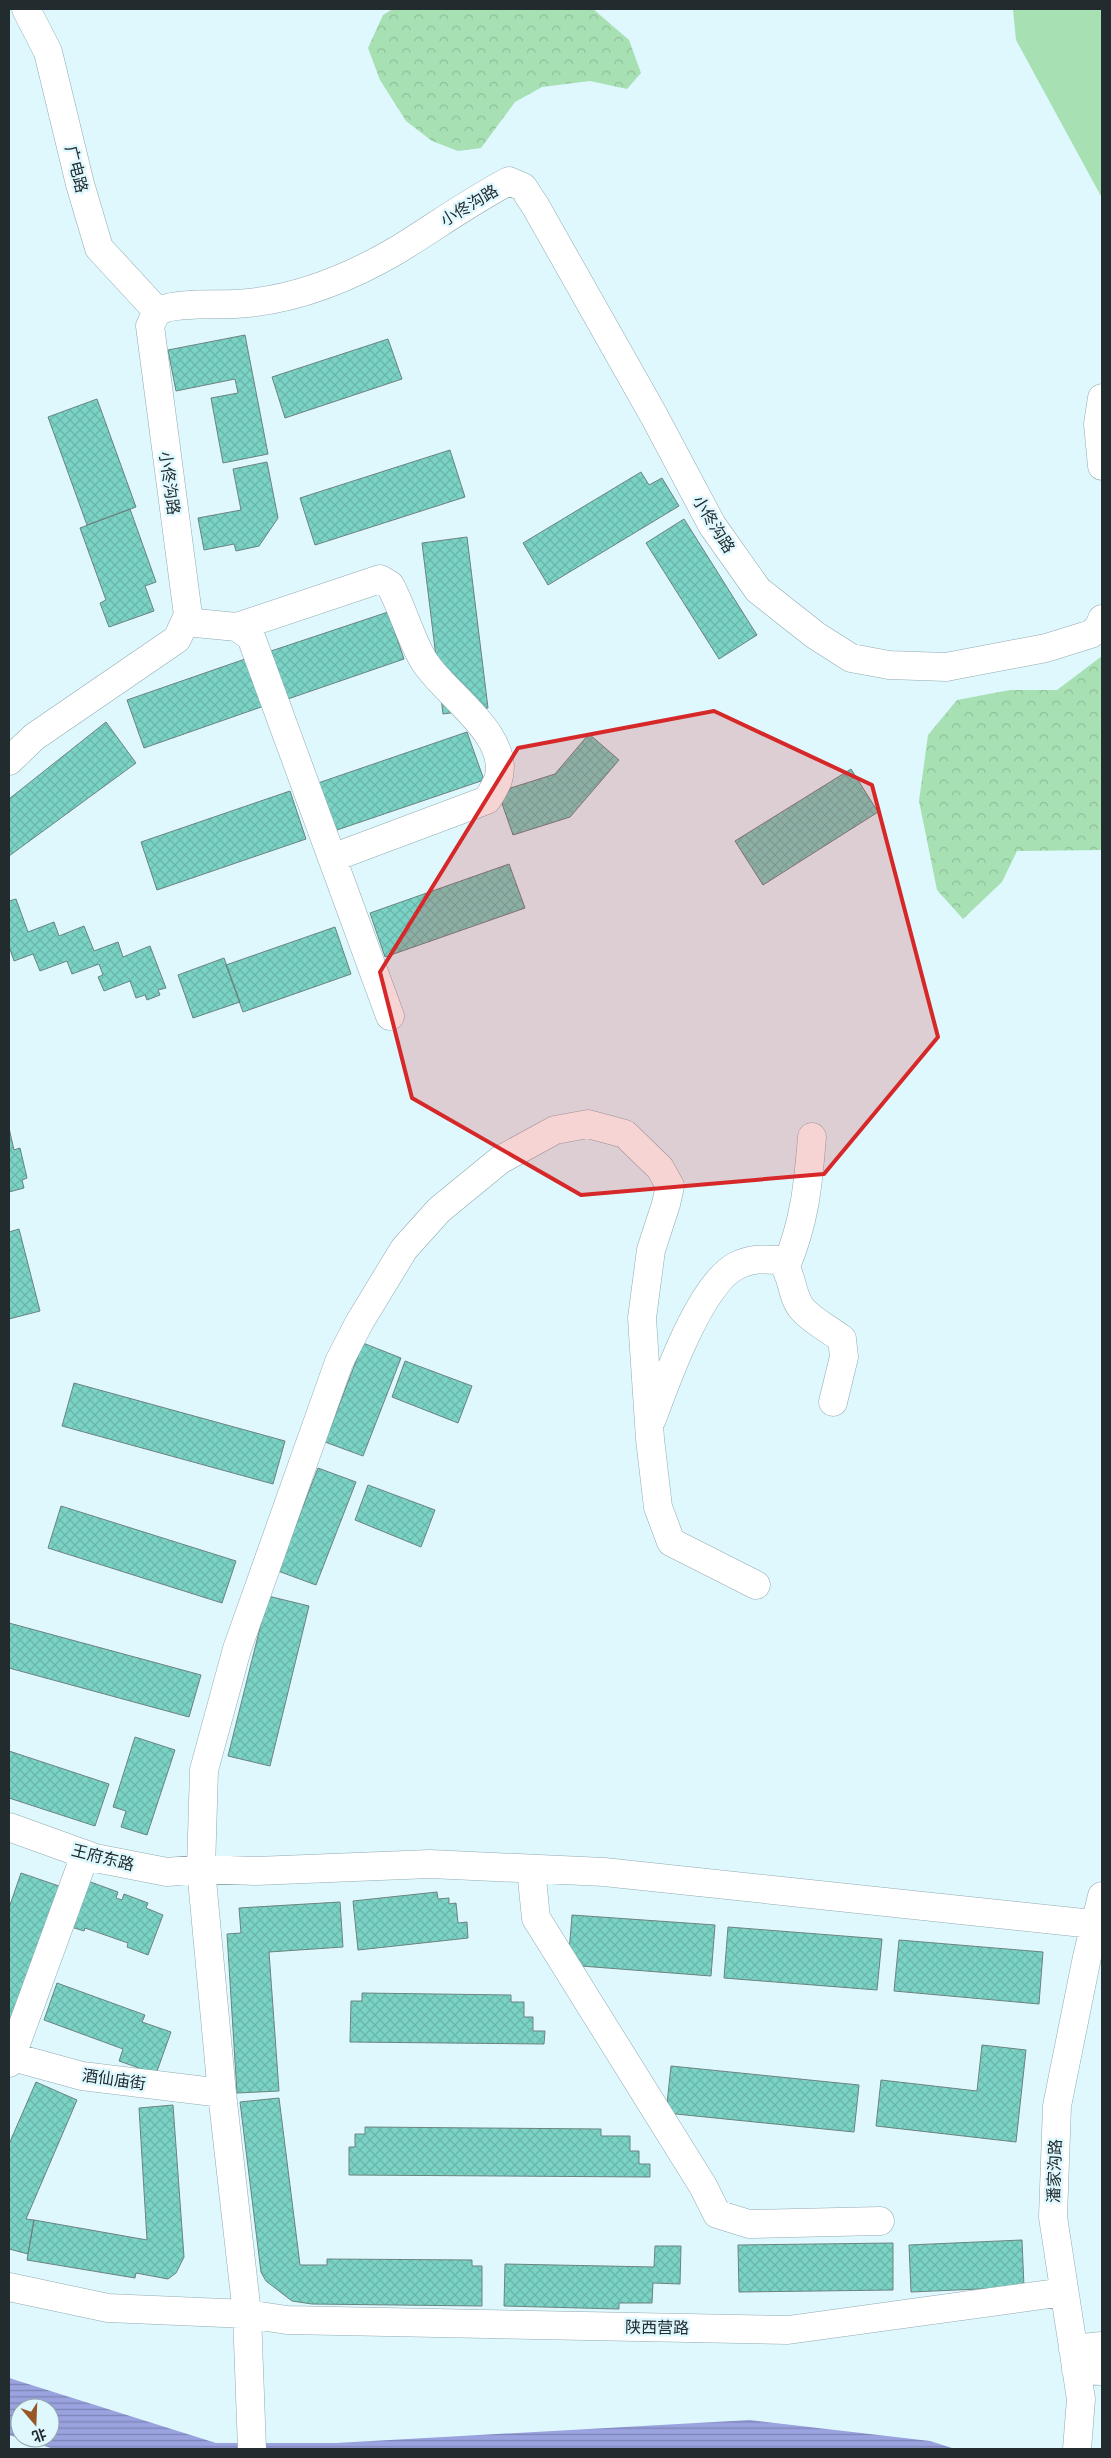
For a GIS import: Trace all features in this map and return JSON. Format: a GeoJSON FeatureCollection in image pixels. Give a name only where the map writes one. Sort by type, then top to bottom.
{"type":"FeatureCollection","features":[{"type":"Feature","properties":{"kind":"street","name":"广电路"},"geometry":{"type":"LineString","coordinates":[[26,9],[48,52],[80,184],[99,248],[158,312]]}},
{"type":"Feature","properties":{"kind":"street","name":"小佟沟路"},"geometry":{"type":"LineString","coordinates":[[9,761],[34,738],[177,639],[188,615],[150,326],[158,312],[177,304],[200,306],[261,302],[307,290],[347,276],[398,250],[485,193],[509,181],[522,188],[536,207],[653,414],[712,526],[758,590],[815,636],[851,658],[889,665],[946,667],[1046,648],[1091,634],[1099,627],[1102,619]]}},
{"type":"Feature","properties":{"kind":"street"},"geometry":{"type":"LineString","coordinates":[[1102,398],[1098,424],[1102,466]]}},
{"type":"Feature","properties":{"kind":"street"},"geometry":{"type":"LineString","coordinates":[[185,622],[237,627],[380,579],[390,585],[424,661],[443,686],[491,737],[498,758],[498,779],[488,800],[332,858]]}},
{"type":"Feature","properties":{"kind":"street"},"geometry":{"type":"LineString","coordinates":[[237,627],[251,637],[390,1016]]}},
{"type":"Feature","properties":{"kind":"street"},"geometry":{"type":"LineString","coordinates":[[252,2442],[247,2314],[222,2093],[201,1869],[204,1770],[237,1649],[339,1362],[359,1323],[404,1249],[439,1210],[500,1160],[555,1130],[588,1124],[625,1134],[660,1168],[670,1186],[651,1250],[642,1318],[649,1426],[658,1507],[671,1542],[756,1585]]}},
{"type":"Feature","properties":{"kind":"street"},"geometry":{"type":"LineString","coordinates":[[786,1266],[795,1248],[808,1195],[812,1137]]}},
{"type":"Feature","properties":{"kind":"street"},"geometry":{"type":"LineString","coordinates":[[649,1426],[696,1318],[717,1281],[734,1267],[754,1259],[780,1260],[786,1266],[793,1291],[803,1310],[842,1339],[844,1357],[833,1402]]}},
{"type":"Feature","properties":{"kind":"street","name":"王府东路"},"geometry":{"type":"LineString","coordinates":[[9,1828],[85,1855],[167,1872],[201,1869],[256,1871],[430,1864],[604,1872],[1099,1924]]}},
{"type":"Feature","properties":{"kind":"street"},"geometry":{"type":"LineString","coordinates":[[9,2059],[85,1855]]}},
{"type":"Feature","properties":{"kind":"street"},"geometry":{"type":"LineString","coordinates":[[531,1869],[536,1918],[703,2186],[717,2214],[749,2224],[880,2221]]}},
{"type":"Feature","properties":{"kind":"street","name":"潘家沟路"},"geometry":{"type":"LineString","coordinates":[[1077,2449],[1084,2363],[1064,2292],[1053,2217],[1057,2106],[1099,1924],[1102,1896]]}},
{"type":"Feature","properties":{"kind":"street","name":"酒仙庙街"},"geometry":{"type":"LineString","coordinates":[[9,2059],[82,2076],[222,2093]]}},
{"type":"Feature","properties":{"kind":"street","name":"陕西营路"},"geometry":{"type":"LineString","coordinates":[[9,2287],[108,2308],[247,2314],[287,2320],[788,2330],[1064,2292]]}},
{"type":"Feature","properties":{"kind":"street"},"geometry":{"type":"LineString","coordinates":[[1084,2363],[1102,2346]]}},
{"type":"Feature","properties":{"kind":"highlighted area"},"geometry":{"type":"Polygon","coordinates":[[[714,711],[872,785],[938,1037],[824,1174],[581,1195],[412,1098],[380,972],[518,748],[714,711]]]}},
{"type":"Feature","properties":{"kind":"green space"},"geometry":{"type":"Polygon","coordinates":[[[393,9],[593,9],[629,40],[641,73],[627,89],[590,81],[542,87],[515,102],[481,148],[458,151],[432,141],[406,121],[380,80],[368,48],[383,15],[393,9]]]}},
{"type":"Feature","properties":{"kind":"green space"},"geometry":{"type":"Polygon","coordinates":[[[1013,9],[1102,9],[1102,198],[1016,40],[1013,9]]]}},
{"type":"Feature","properties":{"kind":"green space"},"geometry":{"type":"Polygon","coordinates":[[[1102,656],[1102,850],[1017,851],[1002,882],[963,919],[937,890],[919,801],[928,735],[957,700],[1010,690],[1057,690],[1102,656]]]}},
{"type":"Feature","properties":{"kind":"water"},"geometry":{"type":"Polygon","coordinates":[[[9,2378],[216,2443],[336,2443],[750,2420],[930,2441],[955,2449],[54,2449],[51,2448],[60,2448],[60,2398],[10,2398],[10,2435],[9,2378]]]}},
{"type":"Feature","properties":{"kind":"building"},"geometry":{"type":"Polygon","coordinates":[[[245,335],[268,454],[223,463],[211,398],[238,393],[235,379],[176,391],[168,350],[245,335]]]}},
{"type":"Feature","properties":{"kind":"building"},"geometry":{"type":"Polygon","coordinates":[[[388,339],[402,379],[285,418],[272,377],[388,339]]]}},
{"type":"Feature","properties":{"kind":"building"},"geometry":{"type":"Polygon","coordinates":[[[97,399],[136,507],[87,525],[48,417],[97,399]]]}},
{"type":"Feature","properties":{"kind":"building"},"geometry":{"type":"Polygon","coordinates":[[[450,450],[465,497],[315,545],[300,498],[450,450]]]}},
{"type":"Feature","properties":{"kind":"building"},"geometry":{"type":"Polygon","coordinates":[[[267,462],[278,518],[259,546],[236,551],[234,544],[204,550],[198,518],[241,510],[233,469],[267,462]]]}},
{"type":"Feature","properties":{"kind":"building"},"geometry":{"type":"Polygon","coordinates":[[[641,472],[649,485],[662,478],[679,506],[548,585],[523,543],[641,472]]]}},
{"type":"Feature","properties":{"kind":"building"},"geometry":{"type":"Polygon","coordinates":[[[130,509],[156,582],[145,586],[154,611],[109,627],[100,603],[106,600],[80,528],[130,509]]]}},
{"type":"Feature","properties":{"kind":"building"},"geometry":{"type":"Polygon","coordinates":[[[684,519],[757,635],[719,659],[646,543],[684,519]]]}},
{"type":"Feature","properties":{"kind":"building"},"geometry":{"type":"Polygon","coordinates":[[[467,537],[488,708],[443,714],[422,543],[467,537]]]}},
{"type":"Feature","properties":{"kind":"building"},"geometry":{"type":"Polygon","coordinates":[[[388,612],[404,659],[285,700],[268,652],[388,612]]]}},
{"type":"Feature","properties":{"kind":"building"},"geometry":{"type":"Polygon","coordinates":[[[248,658],[264,706],[144,748],[127,700],[248,658]]]}},
{"type":"Feature","properties":{"kind":"building"},"geometry":{"type":"Polygon","coordinates":[[[106,722],[136,763],[9,856],[9,799],[106,722]]]}},
{"type":"Feature","properties":{"kind":"building"},"geometry":{"type":"Polygon","coordinates":[[[467,732],[484,780],[334,831],[318,783],[467,732]]]}},
{"type":"Feature","properties":{"kind":"building"},"geometry":{"type":"Polygon","coordinates":[[[589,734],[619,760],[570,817],[513,835],[498,792],[555,774],[589,734]]]}},
{"type":"Feature","properties":{"kind":"building"},"geometry":{"type":"Polygon","coordinates":[[[851,769],[878,812],[763,885],[735,841],[851,769]]]}},
{"type":"Feature","properties":{"kind":"building"},"geometry":{"type":"Polygon","coordinates":[[[290,791],[306,839],[157,890],[141,842],[290,791]]]}},
{"type":"Feature","properties":{"kind":"building"},"geometry":{"type":"Polygon","coordinates":[[[509,864],[525,908],[385,957],[370,913],[509,864]]]}},
{"type":"Feature","properties":{"kind":"building"},"geometry":{"type":"Polygon","coordinates":[[[16,899],[28,932],[54,922],[59,936],[84,926],[94,951],[118,942],[123,957],[150,946],[166,988],[158,990],[160,995],[147,1000],[145,995],[136,998],[130,981],[104,991],[98,977],[103,975],[99,964],[72,974],[67,961],[40,971],[33,954],[14,961],[9,946],[9,901],[16,899]]]}},
{"type":"Feature","properties":{"kind":"building"},"geometry":{"type":"Polygon","coordinates":[[[335,927],[351,974],[243,1012],[226,965],[335,927]]]}},
{"type":"Feature","properties":{"kind":"building"},"geometry":{"type":"Polygon","coordinates":[[[224,958],[240,1002],[193,1018],[178,975],[224,958]]]}},
{"type":"Feature","properties":{"kind":"building"},"geometry":{"type":"Polygon","coordinates":[[[9,1128],[14,1150],[20,1148],[27,1178],[22,1180],[24,1188],[9,1192],[9,1128]]]}},
{"type":"Feature","properties":{"kind":"building"},"geometry":{"type":"Polygon","coordinates":[[[19,1229],[40,1311],[9,1319],[9,1232],[19,1229]]]}},
{"type":"Feature","properties":{"kind":"building"},"geometry":{"type":"Polygon","coordinates":[[[363,1343],[401,1358],[363,1456],[325,1442],[363,1343]]]}},
{"type":"Feature","properties":{"kind":"building"},"geometry":{"type":"Polygon","coordinates":[[[405,1361],[472,1386],[458,1423],[392,1397],[405,1361]]]}},
{"type":"Feature","properties":{"kind":"building"},"geometry":{"type":"Polygon","coordinates":[[[74,1383],[285,1441],[273,1484],[62,1426],[74,1383]]]}},
{"type":"Feature","properties":{"kind":"building"},"geometry":{"type":"Polygon","coordinates":[[[318,1468],[356,1482],[316,1585],[278,1571],[318,1468]]]}},
{"type":"Feature","properties":{"kind":"building"},"geometry":{"type":"Polygon","coordinates":[[[368,1485],[435,1510],[421,1547],[355,1520],[368,1485]]]}},
{"type":"Feature","properties":{"kind":"building"},"geometry":{"type":"Polygon","coordinates":[[[61,1506],[236,1561],[222,1603],[48,1548],[61,1506]]]}},
{"type":"Feature","properties":{"kind":"building"},"geometry":{"type":"Polygon","coordinates":[[[268,1596],[309,1606],[270,1766],[228,1756],[268,1596]]]}},
{"type":"Feature","properties":{"kind":"building"},"geometry":{"type":"Polygon","coordinates":[[[9,1623],[201,1675],[189,1717],[9,1668],[9,1623]]]}},
{"type":"Feature","properties":{"kind":"building"},"geometry":{"type":"Polygon","coordinates":[[[135,1737],[175,1750],[147,1835],[121,1827],[126,1811],[113,1807],[135,1737]]]}},
{"type":"Feature","properties":{"kind":"building"},"geometry":{"type":"Polygon","coordinates":[[[9,1751],[109,1784],[95,1826],[9,1798],[9,1751]]]}},
{"type":"Feature","properties":{"kind":"building"},"geometry":{"type":"Polygon","coordinates":[[[21,1873],[59,1886],[9,2030],[9,1908],[21,1873]]]}},
{"type":"Feature","properties":{"kind":"building"},"geometry":{"type":"Polygon","coordinates":[[[85,1880],[118,1892],[116,1898],[122,1900],[124,1894],[148,1903],[146,1908],[163,1915],[148,1955],[127,1947],[128,1943],[85,1928],[84,1931],[68,1926],[85,1880]]]}},
{"type":"Feature","properties":{"kind":"building"},"geometry":{"type":"Polygon","coordinates":[[[437,1892],[438,1899],[449,1898],[449,1904],[456,1903],[458,1923],[467,1922],[468,1938],[358,1950],[353,1901],[437,1892]]]}},
{"type":"Feature","properties":{"kind":"building"},"geometry":{"type":"Polygon","coordinates":[[[340,1902],[343,1947],[269,1952],[279,2091],[237,2093],[227,1934],[241,1933],[239,1908],[340,1902]]]}},
{"type":"Feature","properties":{"kind":"building"},"geometry":{"type":"Polygon","coordinates":[[[572,1915],[715,1925],[711,1976],[568,1965],[572,1915]]]}},
{"type":"Feature","properties":{"kind":"building"},"geometry":{"type":"Polygon","coordinates":[[[728,1927],[882,1939],[877,1990],[724,1978],[728,1927]]]}},
{"type":"Feature","properties":{"kind":"building"},"geometry":{"type":"Polygon","coordinates":[[[899,1940],[1043,1952],[1039,2004],[894,1991],[899,1940]]]}},
{"type":"Feature","properties":{"kind":"building"},"geometry":{"type":"Polygon","coordinates":[[[57,1983],[145,2015],[142,2022],[171,2032],[156,2074],[119,2061],[123,2049],[44,2020],[57,1983]]]}},
{"type":"Feature","properties":{"kind":"building"},"geometry":{"type":"Polygon","coordinates":[[[362,1993],[511,1995],[511,2002],[524,2002],[524,2017],[533,2017],[533,2031],[545,2031],[544,2044],[350,2042],[351,2001],[362,2001],[362,1993]]]}},
{"type":"Feature","properties":{"kind":"building"},"geometry":{"type":"Polygon","coordinates":[[[982,2045],[1026,2050],[1016,2142],[876,2126],[881,2080],[977,2091],[982,2045]]]}},
{"type":"Feature","properties":{"kind":"building"},"geometry":{"type":"Polygon","coordinates":[[[671,2066],[859,2085],[854,2132],[666,2113],[671,2066]]]}},
{"type":"Feature","properties":{"kind":"building"},"geometry":{"type":"Polygon","coordinates":[[[36,2082],[77,2100],[26,2219],[34,2220],[28,2254],[9,2249],[9,2144],[36,2082]]]}},
{"type":"Feature","properties":{"kind":"building"},"geometry":{"type":"Polygon","coordinates":[[[279,2098],[300,2265],[327,2265],[327,2259],[472,2260],[472,2266],[482,2266],[482,2306],[312,2304],[292,2301],[266,2281],[261,2272],[240,2102],[279,2098]]]}},
{"type":"Feature","properties":{"kind":"building"},"geometry":{"type":"Polygon","coordinates":[[[173,2105],[184,2257],[176,2273],[168,2279],[136,2273],[135,2278],[27,2260],[34,2220],[147,2240],[139,2108],[173,2105]]]}},
{"type":"Feature","properties":{"kind":"building"},"geometry":{"type":"Polygon","coordinates":[[[365,2127],[601,2129],[601,2136],[630,2136],[630,2151],[639,2151],[639,2164],[650,2164],[650,2177],[349,2175],[349,2147],[355,2147],[355,2134],[365,2134],[365,2127]]]}},
{"type":"Feature","properties":{"kind":"building"},"geometry":{"type":"Polygon","coordinates":[[[1022,2240],[1024,2287],[911,2292],[909,2245],[1022,2240]]]}},
{"type":"Feature","properties":{"kind":"building"},"geometry":{"type":"Polygon","coordinates":[[[893,2243],[893,2290],[739,2292],[738,2245],[893,2243]]]}},
{"type":"Feature","properties":{"kind":"building"},"geometry":{"type":"Polygon","coordinates":[[[655,2246],[681,2246],[680,2284],[653,2283],[652,2303],[619,2303],[619,2309],[504,2306],[505,2264],[654,2267],[655,2246]]]}}]}
